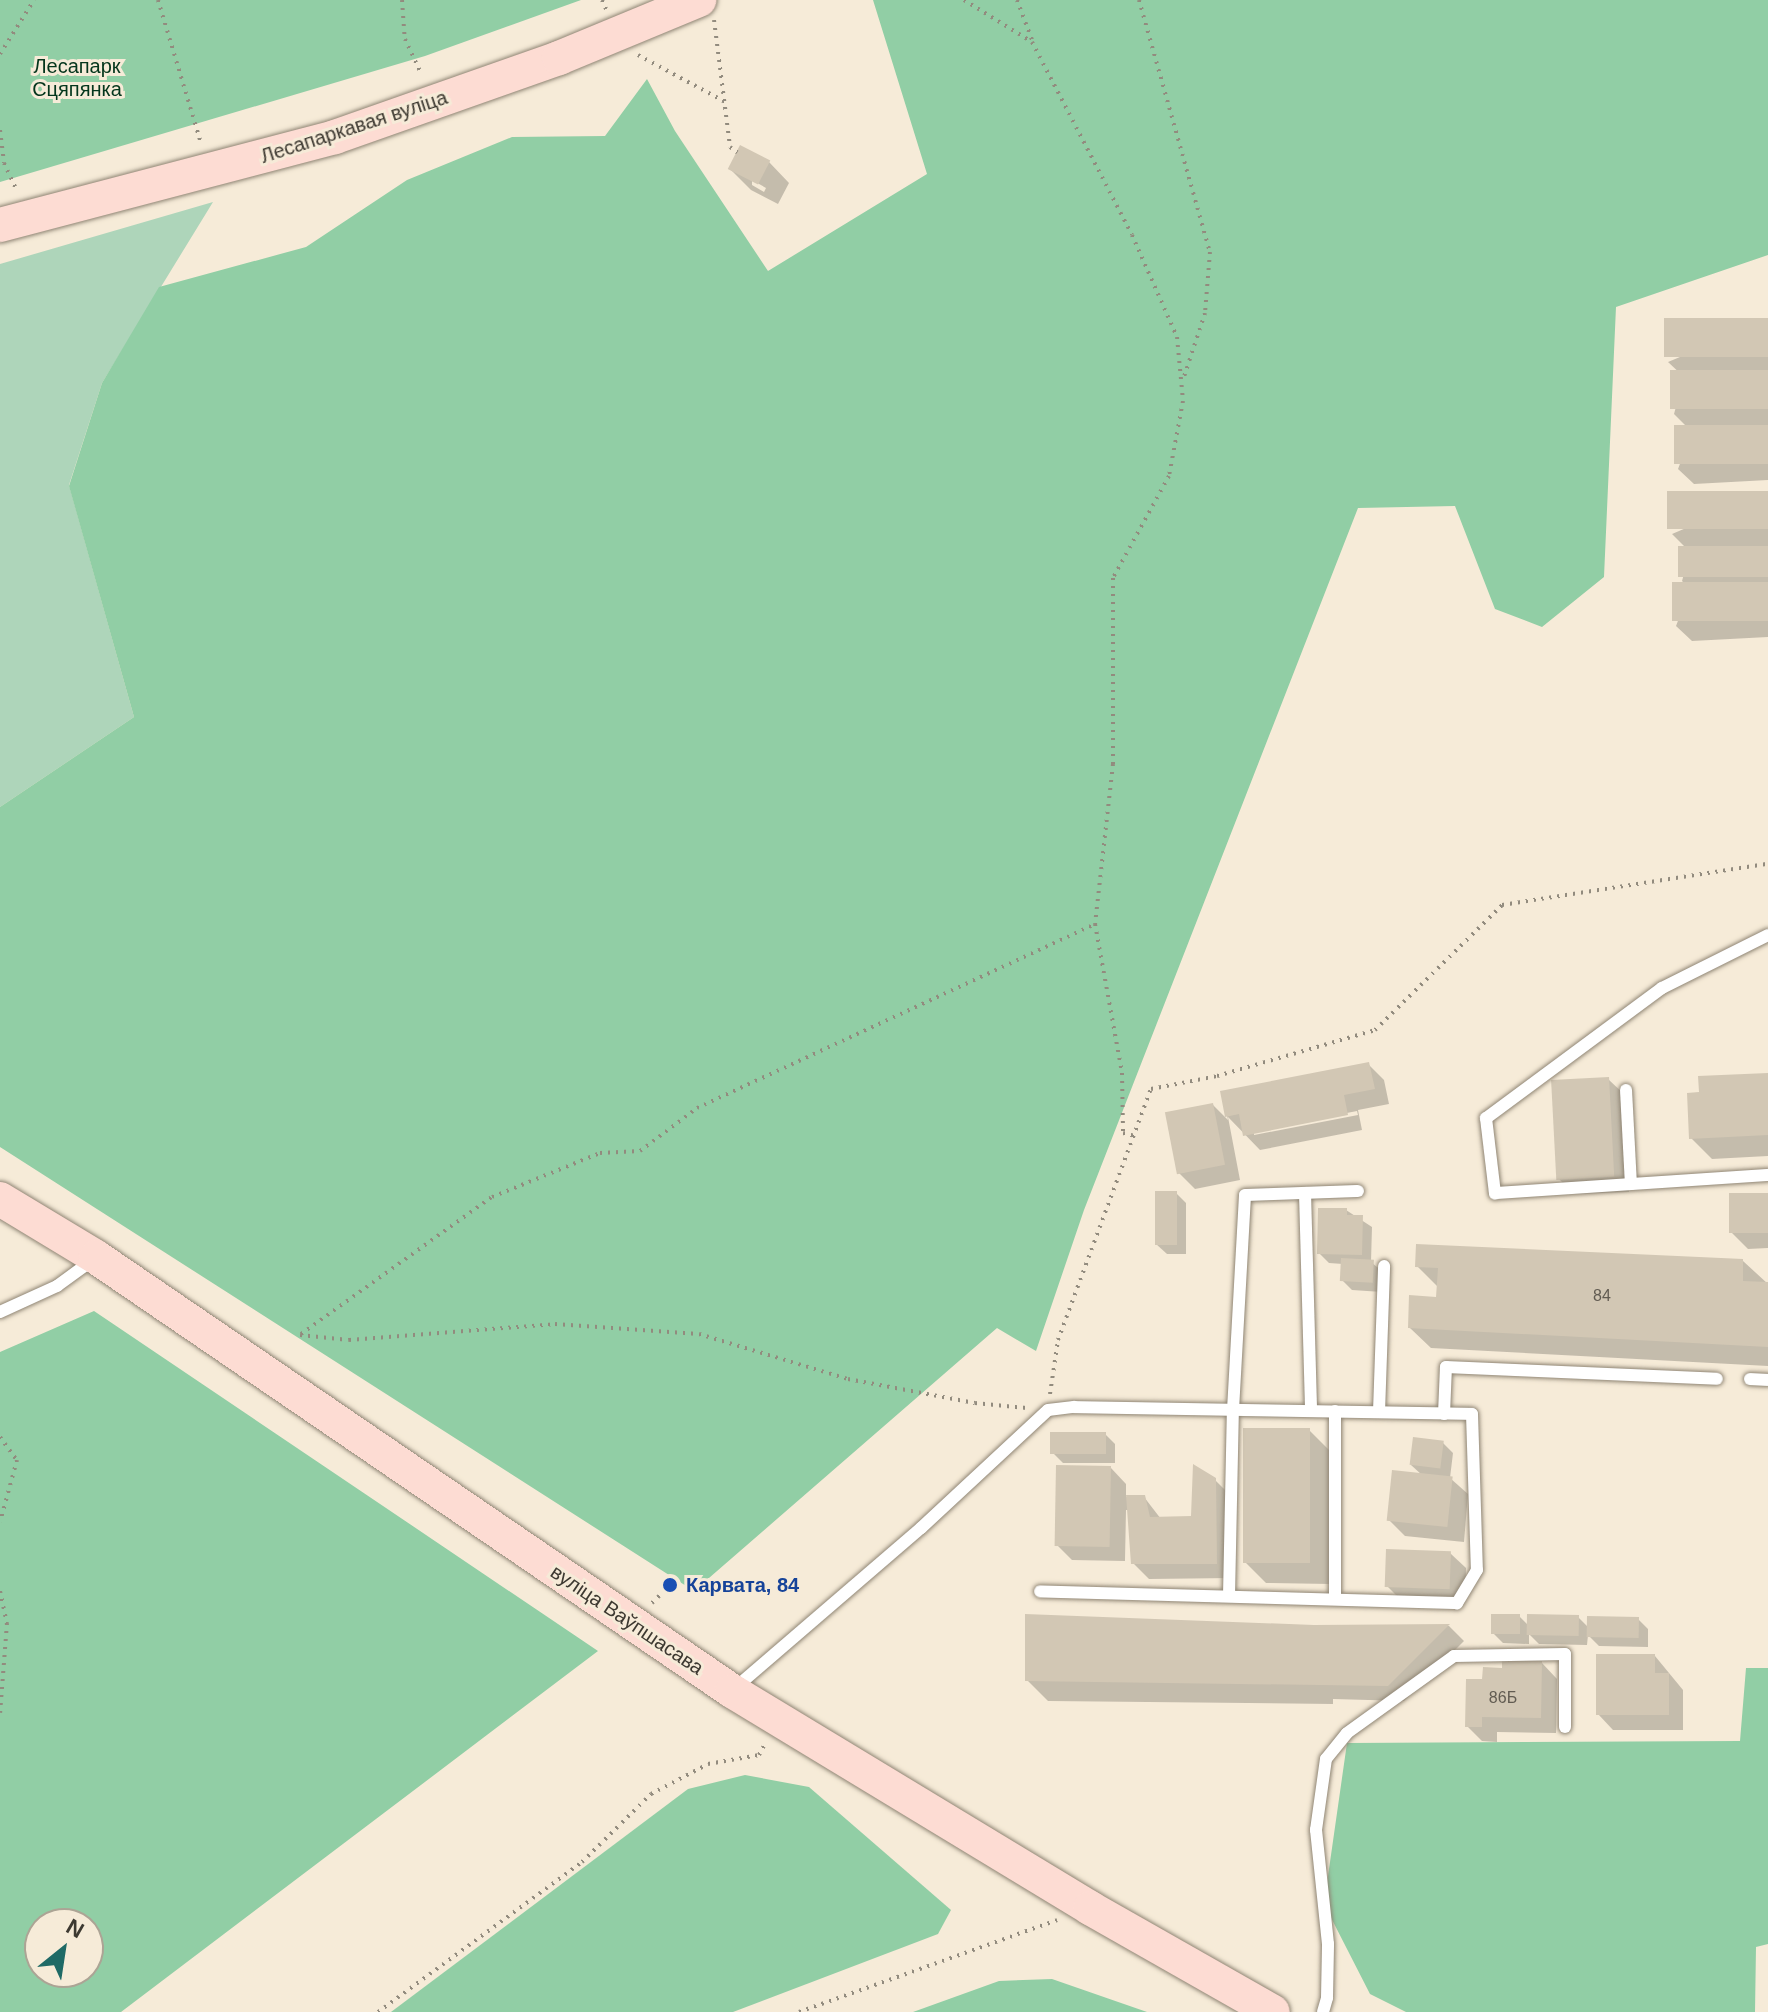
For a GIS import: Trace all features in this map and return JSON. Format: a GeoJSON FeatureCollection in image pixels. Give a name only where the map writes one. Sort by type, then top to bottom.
{"type":"FeatureCollection","features":[{"type":"Feature","properties":{"kind":"main road","name":"Лесапаркавая вуліца"},"geometry":{"type":"LineString","coordinates":[[0,225],[335,137],[707,10]]}},
{"type":"Feature","properties":{"kind":"main road","name":"вуліца Ваўпшасава"},"geometry":{"type":"LineString","coordinates":[[0,1199],[96,1257],[732,1691],[1090,1908],[1273,2012]]}},
{"type":"Feature","properties":{"kind":"lane"},"geometry":{"type":"LineString","coordinates":[[1768,935],[1662,988],[1486,1118],[1495,1193],[1768,1175]]}},
{"type":"Feature","properties":{"kind":"lane"},"geometry":{"type":"LineString","coordinates":[[1626,1090],[1631,1184]]}},
{"type":"Feature","properties":{"kind":"lane"},"geometry":{"type":"LineString","coordinates":[[1229,1596],[1233,1410],[1245,1195],[1358,1191]]}},
{"type":"Feature","properties":{"kind":"lane"},"geometry":{"type":"LineString","coordinates":[[1305,1193],[1311,1411]]}},
{"type":"Feature","properties":{"kind":"lane"},"geometry":{"type":"LineString","coordinates":[[0,1312],[57,1286],[96,1257]]}},
{"type":"Feature","properties":{"kind":"lane"},"geometry":{"type":"LineString","coordinates":[[1379,1412],[1384,1266]]}},
{"type":"Feature","properties":{"kind":"lane"},"geometry":{"type":"LineString","coordinates":[[1444,1414],[1446,1367],[1717,1379]]}},
{"type":"Feature","properties":{"kind":"lane"},"geometry":{"type":"LineString","coordinates":[[1750,1379],[1768,1380]]}},
{"type":"Feature","properties":{"kind":"lane"},"geometry":{"type":"LineString","coordinates":[[732,1691],[921,1528],[1048,1410],[1472,1414],[1477,1570],[1457,1603],[1040,1591]]}},
{"type":"Feature","properties":{"kind":"lane"},"geometry":{"type":"LineString","coordinates":[[1335,1411],[1335,1599]]}},
{"type":"Feature","properties":{"kind":"lane"},"geometry":{"type":"LineString","coordinates":[[1323,2012],[1327,1998],[1328,1944],[1316,1830],[1326,1759],[1347,1733],[1454,1656],[1565,1654],[1565,1727]]}},
{"type":"Feature","properties":{"kind":"path"},"geometry":{"type":"LineString","coordinates":[[0,54],[34,0]]}},
{"type":"Feature","properties":{"kind":"path"},"geometry":{"type":"LineString","coordinates":[[158,0],[201,143]]}},
{"type":"Feature","properties":{"kind":"path"},"geometry":{"type":"LineString","coordinates":[[402,0],[405,39],[420,71]]}},
{"type":"Feature","properties":{"kind":"path"},"geometry":{"type":"LineString","coordinates":[[964,0],[1032,42]]}},
{"type":"Feature","properties":{"kind":"path"},"geometry":{"type":"LineString","coordinates":[[1017,0],[1032,42],[1132,235],[1177,337],[1182,385],[1183,401],[1169,476],[1113,578],[1113,764],[1095,924],[1122,1073],[1123,1133],[1135,1136]]}},
{"type":"Feature","properties":{"kind":"path"},"geometry":{"type":"LineString","coordinates":[[1139,0],[1210,252],[1205,313],[1182,385]]}},
{"type":"Feature","properties":{"kind":"path"},"geometry":{"type":"LineString","coordinates":[[707,10],[727,103],[730,147],[737,152]]}},
{"type":"Feature","properties":{"kind":"path"},"geometry":{"type":"LineString","coordinates":[[635,54],[727,103]]}},
{"type":"Feature","properties":{"kind":"path"},"geometry":{"type":"LineString","coordinates":[[0,130],[4,163],[17,191]]}},
{"type":"Feature","properties":{"kind":"path"},"geometry":{"type":"LineString","coordinates":[[1095,924],[697,1108],[640,1151],[600,1153],[492,1197],[300,1335],[349,1340],[555,1324],[699,1334],[848,1379],[975,1403],[1048,1410],[1058,1340],[1151,1089],[1217,1076],[1375,1030],[1502,905],[1768,864]]}},
{"type":"Feature","properties":{"kind":"path"},"geometry":{"type":"LineString","coordinates":[[0,1437],[17,1460],[0,1522]]}},
{"type":"Feature","properties":{"kind":"path"},"geometry":{"type":"LineString","coordinates":[[0,1591],[7,1623],[0,1713]]}},
{"type":"Feature","properties":{"kind":"path"},"geometry":{"type":"LineString","coordinates":[[378,2012],[582,1862],[651,1794],[708,1764],[759,1755],[768,1737]]}},
{"type":"Feature","properties":{"kind":"path"},"geometry":{"type":"LineString","coordinates":[[799,2012],[1090,1908]]}},
{"type":"Feature","properties":{"kind":"green space","name":"Лесапарк Сцяпянка"},"geometry":{"type":"Polygon","coordinates":[[[0,0],[581,0],[425,56],[0,182],[0,0]]]}},
{"type":"Feature","properties":{"kind":"green space"},"geometry":{"type":"Polygon","coordinates":[[[873,0],[1768,0],[1768,255],[1616,307],[1604,577],[1542,627],[1495,609],[1455,506],[1358,508],[1084,1210],[1036,1351],[997,1328],[694,1591],[0,1147],[0,807],[134,717],[69,486],[102,383],[159,287],[306,247],[407,180],[512,137],[605,136],[647,79],[675,131],[768,271],[927,174],[873,0]]]}},
{"type":"Feature","properties":{"kind":"green space"},"geometry":{"type":"Polygon","coordinates":[[[213,202],[102,383],[69,485],[134,717],[0,807],[0,264],[213,202]]]}},
{"type":"Feature","properties":{"kind":"green space"},"geometry":{"type":"Polygon","coordinates":[[[94,1311],[598,1651],[121,2012],[0,2012],[0,1352],[94,1311]]]}},
{"type":"Feature","properties":{"kind":"green space"},"geometry":{"type":"Polygon","coordinates":[[[1746,1668],[1768,1668],[1768,1944],[1756,1947],[1755,2012],[1406,2012],[1370,1994],[1324,1904],[1347,1743],[1740,1741],[1746,1668]]]}},
{"type":"Feature","properties":{"kind":"green space"},"geometry":{"type":"Polygon","coordinates":[[[745,1775],[809,1787],[951,1910],[938,1934],[733,2012],[391,2012],[688,1789],[745,1775]]]}},
{"type":"Feature","properties":{"kind":"green space"},"geometry":{"type":"Polygon","coordinates":[[[1052,1979],[1147,2012],[913,2012],[999,1981],[1052,1979]]]}},
{"type":"Feature","properties":{"kind":"building"},"geometry":{"type":"Polygon","coordinates":[[[740,145],[770,160],[758,184],[728,169],[740,145]]]}},
{"type":"Feature","properties":{"kind":"building"},"geometry":{"type":"Polygon","coordinates":[[[1664,318],[1768,318],[1768,357],[1664,357],[1664,318]]]}},
{"type":"Feature","properties":{"kind":"building"},"geometry":{"type":"Polygon","coordinates":[[[1670,370],[1768,370],[1768,409],[1670,409],[1670,370]]]}},
{"type":"Feature","properties":{"kind":"building"},"geometry":{"type":"Polygon","coordinates":[[[1674,425],[1768,425],[1768,464],[1674,464],[1674,425]]]}},
{"type":"Feature","properties":{"kind":"building"},"geometry":{"type":"Polygon","coordinates":[[[1667,491],[1768,491],[1768,529],[1667,529],[1667,491]]]}},
{"type":"Feature","properties":{"kind":"building"},"geometry":{"type":"Polygon","coordinates":[[[1678,546],[1768,546],[1768,577],[1678,577],[1678,546]]]}},
{"type":"Feature","properties":{"kind":"building"},"geometry":{"type":"Polygon","coordinates":[[[1672,582],[1768,582],[1768,621],[1672,621],[1672,582]]]}},
{"type":"Feature","properties":{"kind":"building"},"geometry":{"type":"Polygon","coordinates":[[[1369,1062],[1375,1089],[1344,1095],[1348,1115],[1243,1136],[1239,1114],[1225,1117],[1220,1091],[1369,1062]]]}},
{"type":"Feature","properties":{"kind":"building"},"geometry":{"type":"Polygon","coordinates":[[[1768,1073],[1768,1135],[1689,1139],[1687,1093],[1699,1092],[1698,1076],[1768,1073]]]}},
{"type":"Feature","properties":{"kind":"building"},"geometry":{"type":"Polygon","coordinates":[[[1609,1077],[1614,1177],[1556,1180],[1551,1080],[1609,1077]]]}},
{"type":"Feature","properties":{"kind":"building"},"geometry":{"type":"Polygon","coordinates":[[[1213,1103],[1225,1165],[1177,1174],[1165,1112],[1213,1103]]]}},
{"type":"Feature","properties":{"kind":"building"},"geometry":{"type":"Polygon","coordinates":[[[1155,1191],[1177,1191],[1177,1245],[1155,1245],[1155,1191]]]}},
{"type":"Feature","properties":{"kind":"building"},"geometry":{"type":"Polygon","coordinates":[[[1729,1193],[1768,1193],[1768,1233],[1729,1233],[1729,1193]]]}},
{"type":"Feature","properties":{"kind":"building"},"geometry":{"type":"Polygon","coordinates":[[[1318,1208],[1347,1208],[1347,1215],[1363,1215],[1362,1255],[1317,1254],[1318,1208]]]}},
{"type":"Feature","properties":{"kind":"building"},"geometry":{"type":"Polygon","coordinates":[[[1416,1244],[1743,1259],[1743,1281],[1768,1282],[1768,1347],[1408,1328],[1409,1295],[1436,1297],[1438,1268],[1415,1267],[1416,1244]]]}},
{"type":"Feature","properties":{"kind":"building"},"geometry":{"type":"Polygon","coordinates":[[[1341,1258],[1374,1260],[1373,1283],[1340,1281],[1341,1258]]]}},
{"type":"Feature","properties":{"kind":"building"},"geometry":{"type":"Polygon","coordinates":[[[1243,1428],[1310,1428],[1310,1563],[1243,1563],[1243,1428]]]}},
{"type":"Feature","properties":{"kind":"building"},"geometry":{"type":"Polygon","coordinates":[[[1050,1432],[1106,1432],[1106,1454],[1050,1454],[1050,1432]]]}},
{"type":"Feature","properties":{"kind":"building"},"geometry":{"type":"Polygon","coordinates":[[[1413,1437],[1444,1441],[1440,1469],[1410,1465],[1413,1437]]]}},
{"type":"Feature","properties":{"kind":"building"},"geometry":{"type":"Polygon","coordinates":[[[1193,1464],[1216,1478],[1217,1564],[1131,1564],[1126,1495],[1145,1495],[1150,1517],[1191,1516],[1193,1464]]]}},
{"type":"Feature","properties":{"kind":"building"},"geometry":{"type":"Polygon","coordinates":[[[1056,1465],[1111,1466],[1110,1547],[1055,1546],[1056,1465]]]}},
{"type":"Feature","properties":{"kind":"building"},"geometry":{"type":"Polygon","coordinates":[[[1392,1470],[1453,1476],[1447,1527],[1387,1521],[1392,1470]]]}},
{"type":"Feature","properties":{"kind":"building"},"geometry":{"type":"Polygon","coordinates":[[[1386,1549],[1451,1551],[1450,1589],[1385,1587],[1386,1549]]]}},
{"type":"Feature","properties":{"kind":"building"},"geometry":{"type":"Polygon","coordinates":[[[1025,1614],[1314,1625],[1450,1624],[1388,1686],[1025,1681],[1025,1614]]]}},
{"type":"Feature","properties":{"kind":"building"},"geometry":{"type":"Polygon","coordinates":[[[1491,1614],[1520,1614],[1520,1634],[1491,1634],[1491,1614]]]}},
{"type":"Feature","properties":{"kind":"building"},"geometry":{"type":"Polygon","coordinates":[[[1527,1614],[1579,1615],[1579,1636],[1527,1635],[1527,1614]]]}},
{"type":"Feature","properties":{"kind":"building"},"geometry":{"type":"Polygon","coordinates":[[[1587,1616],[1639,1617],[1639,1638],[1587,1637],[1587,1616]]]}},
{"type":"Feature","properties":{"kind":"building"},"geometry":{"type":"Polygon","coordinates":[[[1596,1654],[1655,1654],[1655,1673],[1669,1673],[1669,1715],[1596,1715],[1596,1654]]]}},
{"type":"Feature","properties":{"kind":"building"},"geometry":{"type":"Polygon","coordinates":[[[1502,1660],[1542,1661],[1541,1718],[1482,1717],[1482,1727],[1465,1727],[1466,1679],[1482,1679],[1483,1667],[1502,1668],[1502,1660]]]}},
{"type":"Feature","properties":{"kind":"place","name":"Карвата, 84"},"geometry":{"type":"Point","coordinates":[670,1585]}}]}
